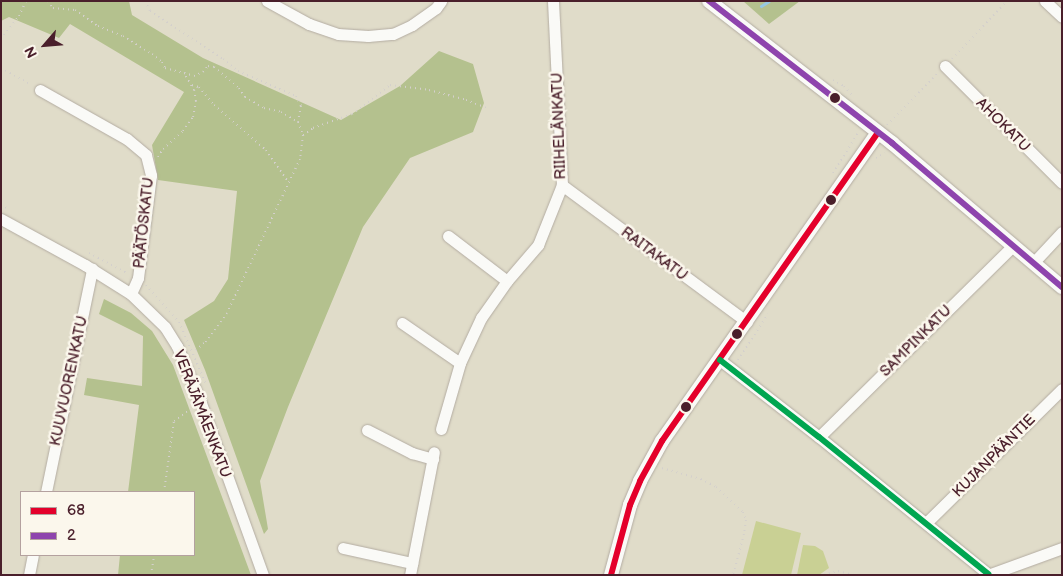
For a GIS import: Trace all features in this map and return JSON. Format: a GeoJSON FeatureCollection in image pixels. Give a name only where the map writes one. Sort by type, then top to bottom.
{"type":"FeatureCollection","features":[{"type":"Feature","properties":{"kind":"street"},"geometry":{"type":"LineString","coordinates":[[267,1],[309,24],[338,34],[368,36],[393,34],[412,25],[436,8],[440,1]]}},
{"type":"Feature","properties":{"kind":"street","name":"RIIHELÄNKATU"},"geometry":{"type":"LineString","coordinates":[[440,429],[460,363],[482,318],[507,281],[538,245],[562,185],[553,1]]}},
{"type":"Feature","properties":{"kind":"street"},"geometry":{"type":"LineString","coordinates":[[709,1],[892,144],[1034,262],[1062,288]]}},
{"type":"Feature","properties":{"kind":"street"},"geometry":{"type":"LineString","coordinates":[[1045,1],[1062,17]]}},
{"type":"Feature","properties":{"kind":"street","name":"AHOKATU"},"geometry":{"type":"LineString","coordinates":[[945,66],[1062,183]]}},
{"type":"Feature","properties":{"kind":"street","name":"PÄÄTÖSKATU"},"geometry":{"type":"LineString","coordinates":[[40,90],[127,139],[146,155],[151,175],[138,278],[131,294]]}},
{"type":"Feature","properties":{"kind":"street"},"geometry":{"type":"LineString","coordinates":[[612,575],[630,505],[640,480],[662,441],[878,133]]}},
{"type":"Feature","properties":{"kind":"street","name":"RAITAKATU"},"geometry":{"type":"LineString","coordinates":[[562,185],[747,322]]}},
{"type":"Feature","properties":{"kind":"street","name":"VERÄJÄMÄENKATU"},"geometry":{"type":"LineString","coordinates":[[1,219],[92,269],[131,294],[149,309],[169,333],[177,346],[201,403],[263,575]]}},
{"type":"Feature","properties":{"kind":"street"},"geometry":{"type":"LineString","coordinates":[[1034,262],[1062,232]]}},
{"type":"Feature","properties":{"kind":"street"},"geometry":{"type":"LineString","coordinates":[[448,236],[507,281]]}},
{"type":"Feature","properties":{"kind":"street","name":"SAMPINKATU"},"geometry":{"type":"LineString","coordinates":[[819,437],[1013,246]]}},
{"type":"Feature","properties":{"kind":"street","name":"KUUVUORENKATU"},"geometry":{"type":"LineString","coordinates":[[46,491],[92,269]]}},
{"type":"Feature","properties":{"kind":"street"},"geometry":{"type":"LineString","coordinates":[[402,323],[460,363]]}},
{"type":"Feature","properties":{"kind":"street"},"geometry":{"type":"LineString","coordinates":[[720,360],[819,437],[988,574],[1062,548]]}},
{"type":"Feature","properties":{"kind":"street","name":"KUJANPÄÄNTIE"},"geometry":{"type":"LineString","coordinates":[[926,523],[1062,389]]}},
{"type":"Feature","properties":{"kind":"street"},"geometry":{"type":"LineString","coordinates":[[367,430],[412,454],[434,455],[410,575]]}},
{"type":"Feature","properties":{"kind":"street"},"geometry":{"type":"LineString","coordinates":[[343,548],[412,563]]}},
{"type":"Feature","properties":{"kind":"street"},"geometry":{"type":"LineString","coordinates":[[29,575],[33,556]]}},
{"type":"Feature","properties":{"kind":"path"},"geometry":{"type":"LineString","coordinates":[[1,39],[19,16],[26,1]]}},
{"type":"Feature","properties":{"kind":"path"},"geometry":{"type":"LineString","coordinates":[[48,1],[53,8],[75,10],[98,26],[123,36],[152,54],[162,62],[165,68],[194,76],[204,72],[208,66],[214,66],[239,88],[245,97],[264,108],[280,112],[298,122]]}},
{"type":"Feature","properties":{"kind":"path"},"geometry":{"type":"LineString","coordinates":[[145,1],[150,11],[238,71],[296,96],[300,106],[298,122],[303,135],[300,159],[227,313],[204,343],[194,352]]}},
{"type":"Feature","properties":{"kind":"path"},"geometry":{"type":"LineString","coordinates":[[1,68],[40,90]]}},
{"type":"Feature","properties":{"kind":"path"},"geometry":{"type":"LineString","coordinates":[[151,175],[154,163],[163,149],[183,131],[193,117],[196,101],[192,85],[184,73]]}},
{"type":"Feature","properties":{"kind":"path"},"geometry":{"type":"LineString","coordinates":[[192,85],[199,86],[219,109],[266,150],[288,181]]}},
{"type":"Feature","properties":{"kind":"path"},"geometry":{"type":"LineString","coordinates":[[303,135],[313,128],[352,114],[390,85],[429,90],[487,108]]}},
{"type":"Feature","properties":{"kind":"path"},"geometry":{"type":"LineString","coordinates":[[873,160],[884,154],[892,144]]}},
{"type":"Feature","properties":{"kind":"path"},"geometry":{"type":"LineString","coordinates":[[1,205],[10,210]]}},
{"type":"Feature","properties":{"kind":"path"},"geometry":{"type":"LineString","coordinates":[[88,252],[138,278],[150,288],[179,322],[194,352],[206,384]]}},
{"type":"Feature","properties":{"kind":"path"},"geometry":{"type":"LineString","coordinates":[[732,368],[772,307]]}},
{"type":"Feature","properties":{"kind":"path"},"geometry":{"type":"LineString","coordinates":[[164,491],[174,420],[201,403]]}},
{"type":"Feature","properties":{"kind":"path"},"geometry":{"type":"LineString","coordinates":[[666,461],[662,468],[701,479],[716,487],[743,512],[746,520],[744,534],[733,575]]}},
{"type":"Feature","properties":{"kind":"path"},"geometry":{"type":"LineString","coordinates":[[151,575],[154,556]]}},
{"type":"Feature","properties":{"kind":"path"},"geometry":{"type":"LineString","coordinates":[[824,575],[838,571],[854,575]]}},
{"type":"Feature","properties":{"kind":"green space"},"geometry":{"type":"Polygon","coordinates":[[[1,1],[129,1],[132,15],[203,58],[341,120],[400,86],[439,51],[473,64],[484,103],[473,132],[410,158],[363,227],[288,407],[260,481],[268,529],[264,534],[205,370],[184,320],[214,301],[228,279],[237,191],[158,180],[152,145],[184,92],[70,24],[59,38],[9,17],[1,21],[1,1]]]}},
{"type":"Feature","properties":{"kind":"green space"},"geometry":{"type":"Polygon","coordinates":[[[743,1],[800,1],[769,24],[743,1]]]}},
{"type":"Feature","properties":{"kind":"green space"},"geometry":{"type":"Polygon","coordinates":[[[104,299],[131,313],[152,331],[173,365],[251,575],[118,575],[120,556],[195,556],[195,491],[128,491],[139,405],[84,395],[87,378],[142,386],[143,336],[99,314],[104,299]]]}},
{"type":"Feature","properties":{"kind":"green space"},"geometry":{"type":"Polygon","coordinates":[[[756,521],[801,533],[791,575],[742,575],[756,521]]]}},
{"type":"Feature","properties":{"kind":"green space"},"geometry":{"type":"Polygon","coordinates":[[[803,545],[815,546],[823,551],[829,568],[819,575],[797,575],[803,545]]]}},
{"type":"Feature","properties":{"kind":"waterway"},"geometry":{"type":"LineString","coordinates":[[761,6],[769,1]]}},
{"type":"Feature","properties":{"kind":"transit line","name":"2"},"geometry":{"type":"LineString","coordinates":[[709,1],[892,143],[1062,287]]}},
{"type":"Feature","properties":{"kind":"transit line","name":"68"},"geometry":{"type":"LineString","coordinates":[[611,575],[630,505],[640,481],[662,441],[878,133]]}},
{"type":"Feature","properties":{"kind":"transit line"},"geometry":{"type":"LineString","coordinates":[[720,360],[819,437],[988,574]]}}]}
